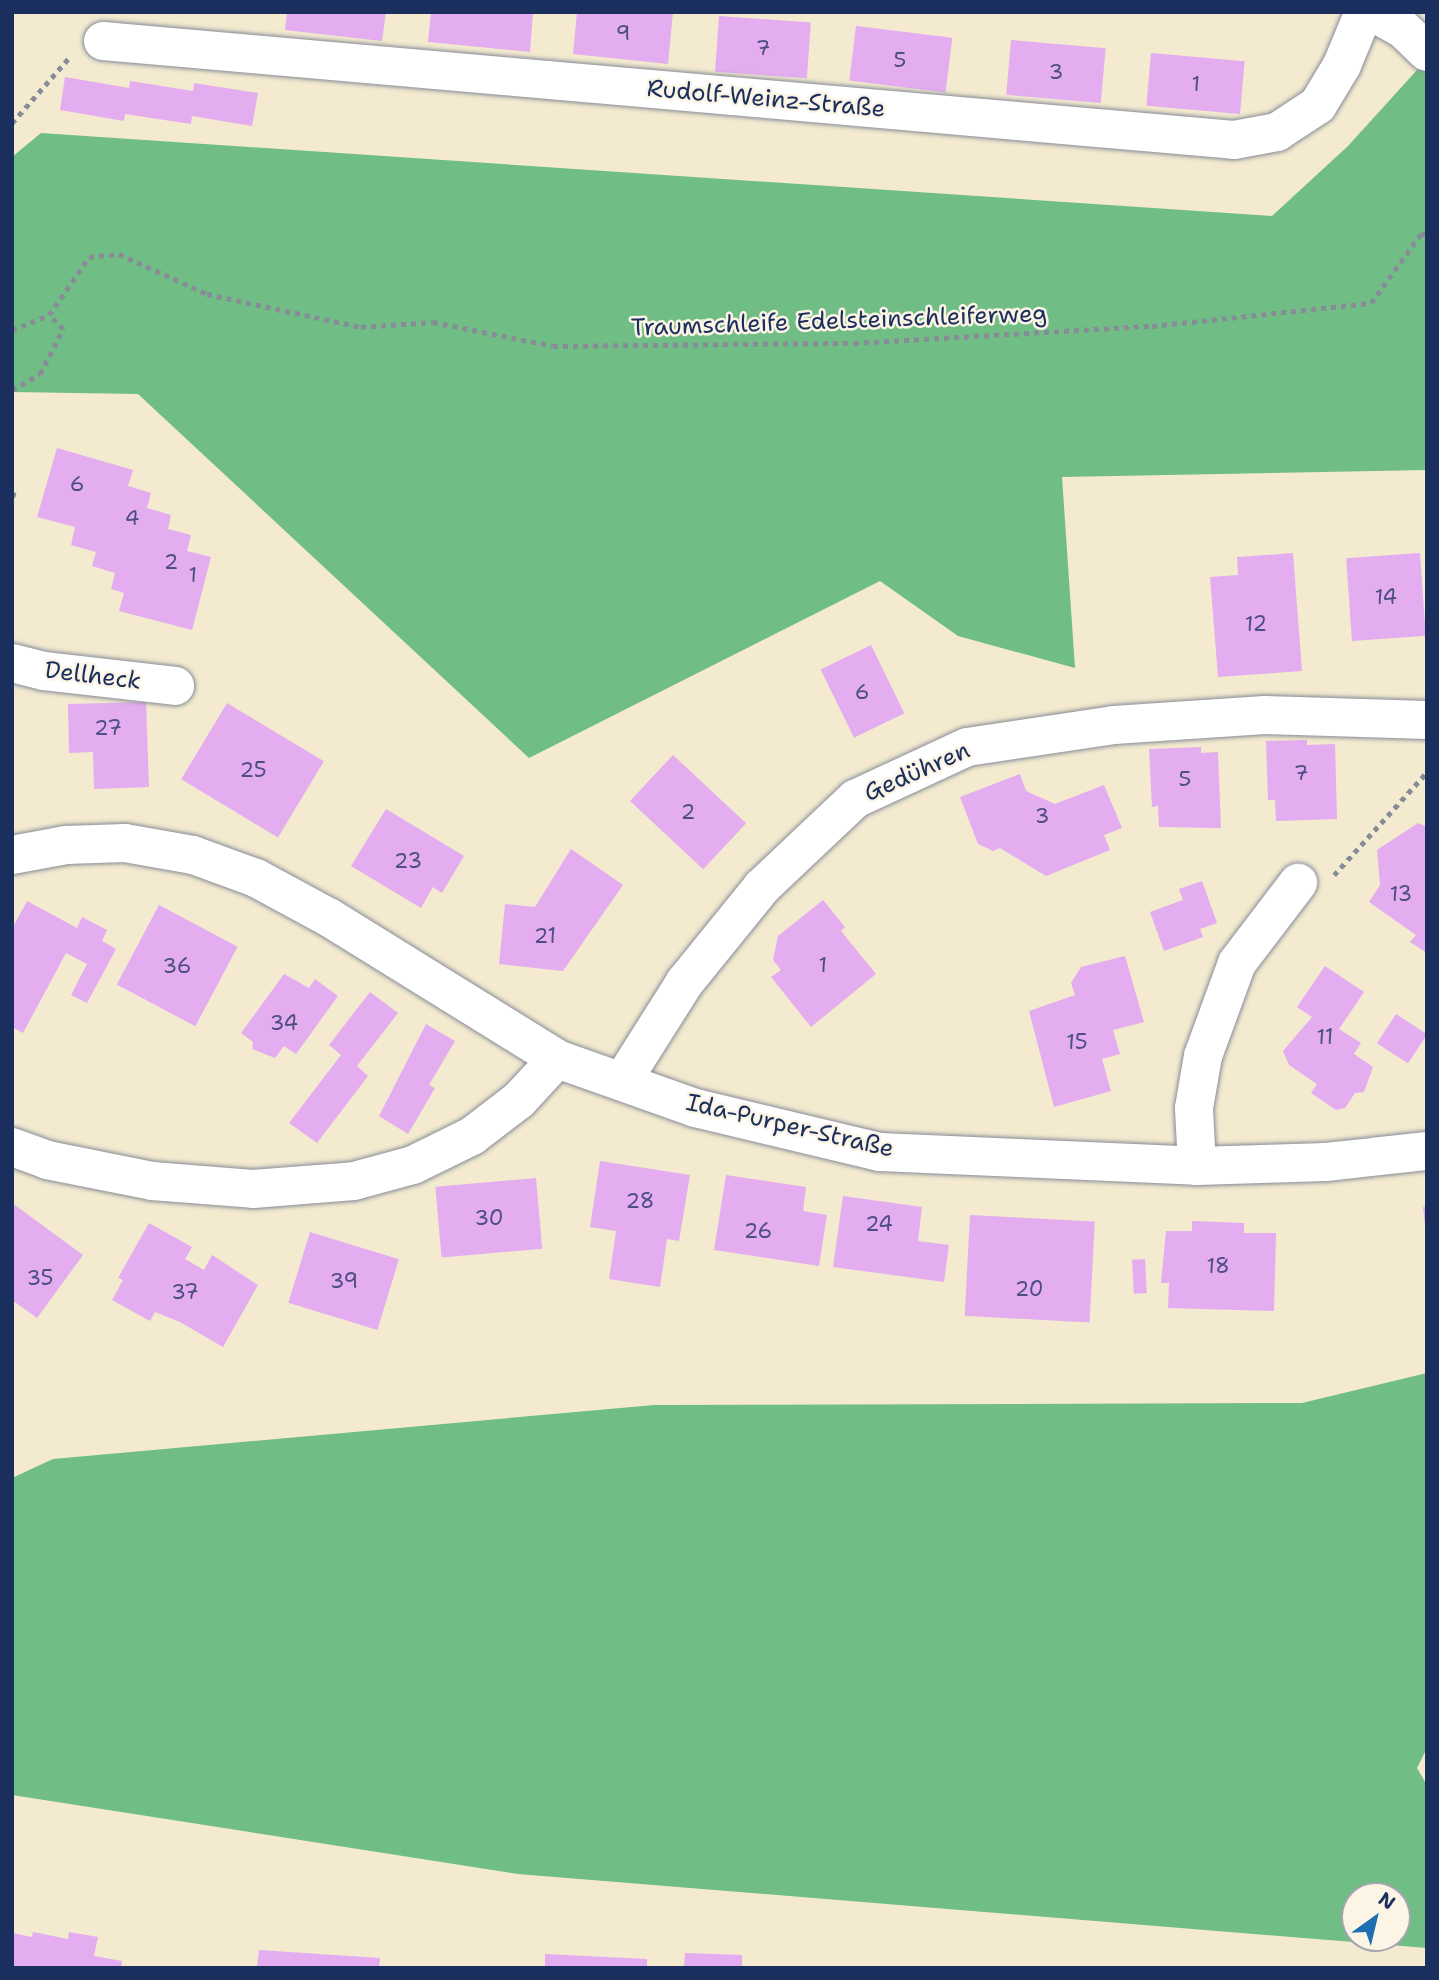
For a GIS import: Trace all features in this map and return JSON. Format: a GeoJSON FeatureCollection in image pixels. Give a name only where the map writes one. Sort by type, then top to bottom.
{"type":"FeatureCollection","features":[{"type":"Feature","properties":{"kind":"street","name":"Rudolf-Weinz-Straße"},"geometry":{"type":"LineString","coordinates":[[103,41],[1234,140],[1277,132],[1318,105],[1342,65],[1364,12]]}},
{"type":"Feature","properties":{"kind":"street"},"geometry":{"type":"LineString","coordinates":[[1372,12],[1403,29],[1427,52]]}},
{"type":"Feature","properties":{"kind":"street","name":"Dellheck"},"geometry":{"type":"LineString","coordinates":[[12,663],[44,671],[175,686]]}},
{"type":"Feature","properties":{"kind":"street","name":"Gedühren"},"geometry":{"type":"LineString","coordinates":[[623,1080],[684,982],[762,887],[855,799],[967,747],[1114,725],[1265,715],[1427,720]]}},
{"type":"Feature","properties":{"kind":"street","name":"Ida-Purper-Straße"},"geometry":{"type":"LineString","coordinates":[[12,855],[66,845],[125,843],[193,855],[231,869],[330,918],[557,1059],[623,1080],[695,1108],[880,1152],[1196,1166],[1326,1163],[1427,1152]]}},
{"type":"Feature","properties":{"kind":"street"},"geometry":{"type":"LineString","coordinates":[[1196,1166],[1194,1108],[1203,1056],[1237,963],[1298,883]]}},
{"type":"Feature","properties":{"kind":"street"},"geometry":{"type":"LineString","coordinates":[[12,1147],[47,1160],[152,1181],[253,1189],[354,1181],[413,1165],[472,1136],[519,1100],[557,1059]]}},
{"type":"Feature","properties":{"kind":"path"},"geometry":{"type":"LineString","coordinates":[[12,123],[72,55],[103,41]]}},
{"type":"Feature","properties":{"kind":"path","name":"Traumschleife Edelsteinschleiferweg"},"geometry":{"type":"LineString","coordinates":[[50,314],[89,257],[119,254],[207,294],[361,327],[433,322],[553,346],[701,346],[1152,326],[1371,303],[1421,234],[1427,233]]}},
{"type":"Feature","properties":{"kind":"path"},"geometry":{"type":"LineString","coordinates":[[12,330],[50,314],[63,329],[40,374],[12,390]]}},
{"type":"Feature","properties":{"kind":"path"},"geometry":{"type":"LineString","coordinates":[[1298,883],[1333,876],[1427,772]]}},
{"type":"Feature","properties":{"kind":"green space"},"geometry":{"type":"Polygon","coordinates":[[[1427,59],[1427,470],[1062,477],[1075,668],[958,636],[880,581],[529,758],[138,394],[12,392],[12,157],[41,133],[1272,216],[1348,146],[1427,59]]]}},
{"type":"Feature","properties":{"kind":"green space"},"geometry":{"type":"Polygon","coordinates":[[[1427,1373],[1427,1748],[1417,1768],[1427,1785],[1427,1948],[1411,1947],[1411,1882],[1341,1882],[1341,1941],[518,1874],[12,1795],[12,1478],[53,1459],[654,1405],[1302,1403],[1427,1373]]]}},
{"type":"Feature","properties":{"kind":"building"},"geometry":{"type":"Polygon","coordinates":[[[287,12],[386,12],[382,41],[285,30],[287,12]]]}},
{"type":"Feature","properties":{"kind":"building"},"geometry":{"type":"Polygon","coordinates":[[[431,12],[533,12],[530,52],[428,42],[431,12]]]}},
{"type":"Feature","properties":{"kind":"building"},"geometry":{"type":"Polygon","coordinates":[[[577,12],[673,12],[668,64],[573,54],[577,12]]]}},
{"type":"Feature","properties":{"kind":"building"},"geometry":{"type":"Polygon","coordinates":[[[719,16],[811,22],[807,78],[715,72],[719,16]]]}},
{"type":"Feature","properties":{"kind":"building"},"geometry":{"type":"Polygon","coordinates":[[[856,26],[952,38],[946,92],[849,81],[856,26]]]}},
{"type":"Feature","properties":{"kind":"building"},"geometry":{"type":"Polygon","coordinates":[[[1011,40],[1106,48],[1101,103],[1006,95],[1011,40]]]}},
{"type":"Feature","properties":{"kind":"building"},"geometry":{"type":"Polygon","coordinates":[[[1151,53],[1245,61],[1240,114],[1146,106],[1151,53]]]}},
{"type":"Feature","properties":{"kind":"building"},"geometry":{"type":"Polygon","coordinates":[[[65,77],[129,88],[130,81],[193,91],[194,83],[258,93],[252,126],[192,116],[191,124],[125,114],[124,121],[60,110],[65,77]]]}},
{"type":"Feature","properties":{"kind":"building"},"geometry":{"type":"Polygon","coordinates":[[[57,448],[133,470],[128,486],[151,493],[147,508],[171,515],[168,529],[191,535],[187,551],[211,557],[192,630],[119,611],[124,593],[111,589],[115,573],[92,566],[96,552],[71,545],[75,527],[37,517],[57,448]]]}},
{"type":"Feature","properties":{"kind":"building"},"geometry":{"type":"Polygon","coordinates":[[[1293,553],[1302,671],[1218,677],[1210,577],[1238,575],[1237,557],[1293,553]]]}},
{"type":"Feature","properties":{"kind":"building"},"geometry":{"type":"Polygon","coordinates":[[[1420,553],[1426,636],[1352,641],[1346,558],[1420,553]]]}},
{"type":"Feature","properties":{"kind":"building"},"geometry":{"type":"Polygon","coordinates":[[[871,645],[904,713],[854,738],[821,670],[871,645]]]}},
{"type":"Feature","properties":{"kind":"building"},"geometry":{"type":"Polygon","coordinates":[[[146,702],[149,787],[94,789],[93,752],[69,753],[68,704],[146,702]]]}},
{"type":"Feature","properties":{"kind":"building"},"geometry":{"type":"Polygon","coordinates":[[[227,703],[324,761],[278,837],[181,779],[227,703]]]}},
{"type":"Feature","properties":{"kind":"building"},"geometry":{"type":"Polygon","coordinates":[[[1307,740],[1307,745],[1335,744],[1337,819],[1276,821],[1275,800],[1268,800],[1266,741],[1307,740]]]}},
{"type":"Feature","properties":{"kind":"building"},"geometry":{"type":"Polygon","coordinates":[[[1201,747],[1201,753],[1218,752],[1221,828],[1159,827],[1158,806],[1152,807],[1149,749],[1201,747]]]}},
{"type":"Feature","properties":{"kind":"building"},"geometry":{"type":"Polygon","coordinates":[[[673,755],[746,823],[703,869],[630,801],[673,755]]]}},
{"type":"Feature","properties":{"kind":"building"},"geometry":{"type":"Polygon","coordinates":[[[1020,774],[1026,791],[1055,804],[1104,785],[1122,828],[1104,835],[1110,850],[1046,876],[1000,848],[993,851],[978,844],[960,797],[1020,774]]]}},
{"type":"Feature","properties":{"kind":"building"},"geometry":{"type":"Polygon","coordinates":[[[386,809],[464,856],[442,893],[433,887],[421,908],[351,866],[386,809]]]}},
{"type":"Feature","properties":{"kind":"building"},"geometry":{"type":"Polygon","coordinates":[[[1418,823],[1427,827],[1427,953],[1410,942],[1416,935],[1369,902],[1380,885],[1377,850],[1418,823]]]}},
{"type":"Feature","properties":{"kind":"building"},"geometry":{"type":"Polygon","coordinates":[[[571,849],[623,885],[563,971],[499,964],[505,904],[535,907],[571,849]]]}},
{"type":"Feature","properties":{"kind":"building"},"geometry":{"type":"Polygon","coordinates":[[[1202,881],[1217,923],[1200,929],[1203,937],[1164,951],[1150,912],[1183,900],[1179,889],[1202,881]]]}},
{"type":"Feature","properties":{"kind":"building"},"geometry":{"type":"Polygon","coordinates":[[[823,900],[845,927],[841,931],[876,974],[811,1027],[771,977],[781,970],[773,960],[778,936],[823,900]]]}},
{"type":"Feature","properties":{"kind":"building"},"geometry":{"type":"Polygon","coordinates":[[[27,901],[77,928],[82,917],[107,930],[102,941],[116,949],[87,1003],[71,995],[87,964],[66,953],[23,1033],[12,1027],[12,929],[27,901]]]}},
{"type":"Feature","properties":{"kind":"building"},"geometry":{"type":"Polygon","coordinates":[[[159,905],[238,947],[195,1026],[117,984],[159,905]]]}},
{"type":"Feature","properties":{"kind":"building"},"geometry":{"type":"Polygon","coordinates":[[[1125,956],[1144,1022],[1113,1030],[1120,1054],[1102,1059],[1111,1091],[1054,1107],[1029,1011],[1075,995],[1071,983],[1081,967],[1125,956]]]}},
{"type":"Feature","properties":{"kind":"building"},"geometry":{"type":"Polygon","coordinates":[[[1325,966],[1364,992],[1339,1029],[1361,1043],[1354,1054],[1373,1067],[1364,1092],[1355,1093],[1345,1108],[1336,1110],[1311,1093],[1317,1084],[1289,1065],[1283,1051],[1312,1017],[1297,1007],[1325,966]]]}},
{"type":"Feature","properties":{"kind":"building"},"geometry":{"type":"Polygon","coordinates":[[[284,974],[309,988],[315,979],[338,996],[296,1054],[284,1046],[275,1058],[252,1049],[253,1042],[241,1033],[284,974]]]}},
{"type":"Feature","properties":{"kind":"building"},"geometry":{"type":"Polygon","coordinates":[[[370,992],[398,1013],[357,1066],[368,1076],[317,1143],[289,1123],[341,1055],[329,1045],[370,992]]]}},
{"type":"Feature","properties":{"kind":"building"},"geometry":{"type":"Polygon","coordinates":[[[1396,1014],[1427,1034],[1408,1064],[1377,1043],[1396,1014]]]}},
{"type":"Feature","properties":{"kind":"building"},"geometry":{"type":"Polygon","coordinates":[[[426,1024],[455,1041],[429,1085],[435,1088],[408,1134],[379,1116],[426,1024]]]}},
{"type":"Feature","properties":{"kind":"building"},"geometry":{"type":"Polygon","coordinates":[[[600,1161],[690,1175],[679,1241],[667,1239],[660,1287],[609,1279],[616,1231],[590,1227],[600,1161]]]}},
{"type":"Feature","properties":{"kind":"building"},"geometry":{"type":"Polygon","coordinates":[[[726,1175],[806,1187],[803,1211],[827,1215],[819,1266],[714,1250],[726,1175]]]}},
{"type":"Feature","properties":{"kind":"building"},"geometry":{"type":"Polygon","coordinates":[[[536,1178],[542,1249],[442,1258],[435,1187],[536,1178]]]}},
{"type":"Feature","properties":{"kind":"building"},"geometry":{"type":"Polygon","coordinates":[[[843,1196],[922,1207],[918,1241],[949,1245],[944,1282],[833,1267],[843,1196]]]}},
{"type":"Feature","properties":{"kind":"building"},"geometry":{"type":"Polygon","coordinates":[[[12,1203],[83,1255],[37,1318],[12,1300],[12,1203]]]}},
{"type":"Feature","properties":{"kind":"building"},"geometry":{"type":"Polygon","coordinates":[[[1423,1207],[1427,1207],[1427,1226],[1425,1226],[1423,1207]]]}},
{"type":"Feature","properties":{"kind":"building"},"geometry":{"type":"Polygon","coordinates":[[[970,1215],[1095,1222],[1090,1322],[965,1316],[970,1215]]]}},
{"type":"Feature","properties":{"kind":"building"},"geometry":{"type":"Polygon","coordinates":[[[1192,1221],[1244,1223],[1244,1233],[1276,1233],[1274,1311],[1168,1308],[1169,1283],[1161,1283],[1166,1231],[1192,1231],[1192,1221]]]}},
{"type":"Feature","properties":{"kind":"building"},"geometry":{"type":"Polygon","coordinates":[[[149,1223],[192,1247],[185,1259],[204,1270],[212,1255],[258,1285],[223,1347],[180,1322],[155,1312],[150,1321],[112,1300],[123,1280],[118,1278],[149,1223]]]}},
{"type":"Feature","properties":{"kind":"building"},"geometry":{"type":"Polygon","coordinates":[[[310,1232],[399,1259],[377,1330],[288,1303],[310,1232]]]}},
{"type":"Feature","properties":{"kind":"building"},"geometry":{"type":"Polygon","coordinates":[[[1145,1259],[1147,1293],[1134,1294],[1132,1260],[1145,1259]]]}},
{"type":"Feature","properties":{"kind":"building"},"geometry":{"type":"Polygon","coordinates":[[[33,1932],[68,1939],[69,1932],[98,1937],[94,1956],[122,1961],[121,1968],[12,1968],[12,1933],[32,1937],[33,1932]]]}},
{"type":"Feature","properties":{"kind":"building"},"geometry":{"type":"Polygon","coordinates":[[[259,1950],[380,1958],[379,1968],[257,1968],[259,1950]]]}},
{"type":"Feature","properties":{"kind":"building"},"geometry":{"type":"Polygon","coordinates":[[[685,1953],[742,1955],[742,1968],[684,1968],[685,1953]]]}},
{"type":"Feature","properties":{"kind":"building"},"geometry":{"type":"Polygon","coordinates":[[[545,1954],[647,1959],[647,1968],[545,1968],[545,1954]]]}}]}
